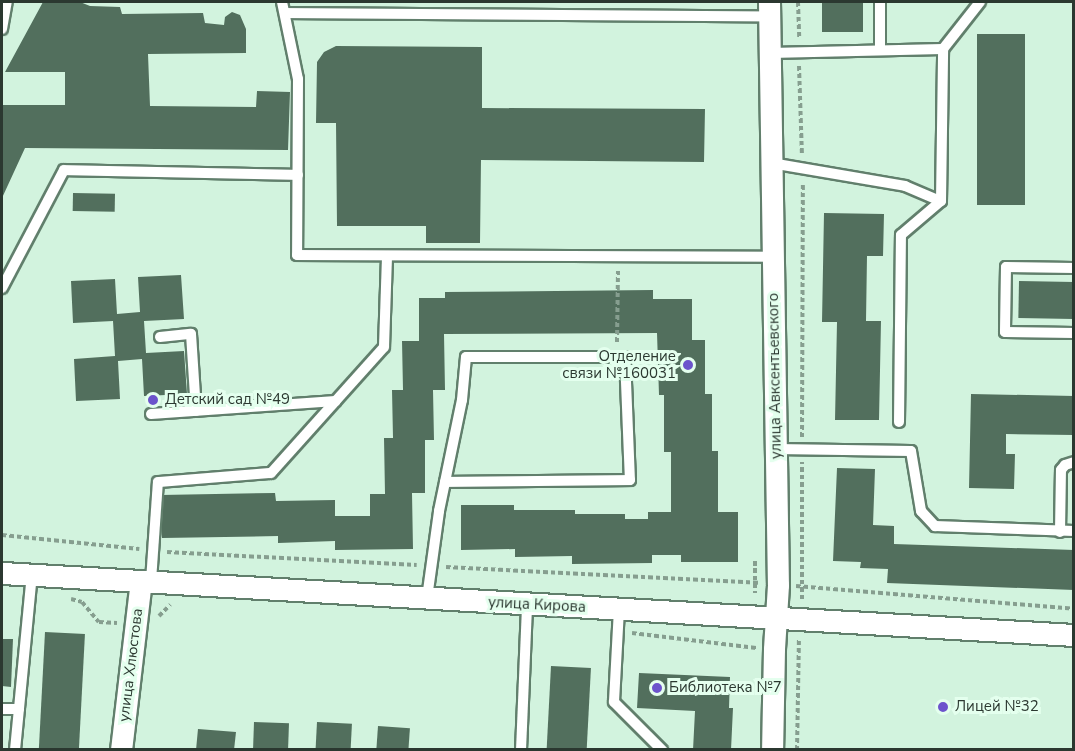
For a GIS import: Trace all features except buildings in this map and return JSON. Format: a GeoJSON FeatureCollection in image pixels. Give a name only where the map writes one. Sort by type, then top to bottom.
{"type":"FeatureCollection","features":[{"type":"Feature","properties":{"kind":"street","name":"улица Авксентьевского"},"geometry":{"type":"LineString","coordinates":[[769,9],[778,585],[772,750]]}},
{"type":"Feature","properties":{"kind":"street","name":"улица Кирова"},"geometry":{"type":"LineString","coordinates":[[2,573],[1074,635]]}},
{"type":"Feature","properties":{"kind":"street","name":"улица Хлюстова"},"geometry":{"type":"LineString","coordinates":[[121,750],[137,624],[146,581]]}},
{"type":"Feature","properties":{"kind":"lane"},"geometry":{"type":"LineString","coordinates":[[2,29],[7,2]]}},
{"type":"Feature","properties":{"kind":"lane"},"geometry":{"type":"LineString","coordinates":[[880,2],[880,50]]}},
{"type":"Feature","properties":{"kind":"lane"},"geometry":{"type":"LineString","coordinates":[[899,422],[901,235],[941,201],[943,49],[980,2]]}},
{"type":"Feature","properties":{"kind":"lane"},"geometry":{"type":"LineString","coordinates":[[769,9],[284,7],[298,79],[297,255],[773,258]]}},
{"type":"Feature","properties":{"kind":"lane"},"geometry":{"type":"LineString","coordinates":[[770,53],[943,49]]}},
{"type":"Feature","properties":{"kind":"lane"},"geometry":{"type":"LineString","coordinates":[[771,163],[905,186],[941,201]]}},
{"type":"Feature","properties":{"kind":"lane"},"geometry":{"type":"LineString","coordinates":[[2,288],[64,170],[298,175]]}},
{"type":"Feature","properties":{"kind":"lane"},"geometry":{"type":"LineString","coordinates":[[146,581],[153,550],[158,482],[271,473],[384,347],[387,256]]}},
{"type":"Feature","properties":{"kind":"lane"},"geometry":{"type":"LineString","coordinates":[[1074,267],[1006,267],[1005,332],[1074,333]]}},
{"type":"Feature","properties":{"kind":"lane"},"geometry":{"type":"LineString","coordinates":[[160,337],[191,334],[196,411]]}},
{"type":"Feature","properties":{"kind":"lane"},"geometry":{"type":"LineString","coordinates":[[428,598],[445,482],[462,400],[466,357],[625,357],[630,480],[445,482]]}},
{"type":"Feature","properties":{"kind":"lane"},"geometry":{"type":"LineString","coordinates":[[151,414],[336,401]]}},
{"type":"Feature","properties":{"kind":"lane"},"geometry":{"type":"LineString","coordinates":[[776,449],[911,451],[921,511],[935,526],[1074,531]]}},
{"type":"Feature","properties":{"kind":"lane"},"geometry":{"type":"LineString","coordinates":[[1060,532],[1061,470],[1065,465],[1074,462]]}},
{"type":"Feature","properties":{"kind":"lane"},"geometry":{"type":"LineString","coordinates":[[15,750],[32,575]]}},
{"type":"Feature","properties":{"kind":"lane"},"geometry":{"type":"LineString","coordinates":[[521,750],[527,604]]}},
{"type":"Feature","properties":{"kind":"lane"},"geometry":{"type":"LineString","coordinates":[[619,609],[614,702],[662,750]]}},
{"type":"Feature","properties":{"kind":"lane"},"geometry":{"type":"LineString","coordinates":[[2,709],[19,709]]}},
{"type":"Feature","properties":{"kind":"path"},"geometry":{"type":"LineString","coordinates":[[797,750],[802,586],[803,168],[798,2]]}},
{"type":"Feature","properties":{"kind":"path"},"geometry":{"type":"LineString","coordinates":[[616,358],[619,257]]}},
{"type":"Feature","properties":{"kind":"path"},"geometry":{"type":"LineString","coordinates":[[2,535],[153,550],[802,586],[1074,609]]}},
{"type":"Feature","properties":{"kind":"path"},"geometry":{"type":"LineString","coordinates":[[67,598],[82,602],[99,622],[156,626],[163,609],[176,603]]}},
{"type":"Feature","properties":{"kind":"path"},"geometry":{"type":"LineString","coordinates":[[618,632],[799,650]]}},
{"type":"Feature","properties":{"kind":"place","name":"Отделение связи №160031"},"geometry":{"type":"Point","coordinates":[688,365]}},
{"type":"Feature","properties":{"kind":"place","name":"Детский сад №49"},"geometry":{"type":"Point","coordinates":[153,400]}},
{"type":"Feature","properties":{"kind":"place","name":"Библиотека №7"},"geometry":{"type":"Point","coordinates":[657,688]}},
{"type":"Feature","properties":{"kind":"place","name":"Лицей №32"},"geometry":{"type":"Point","coordinates":[943,707]}}]}
